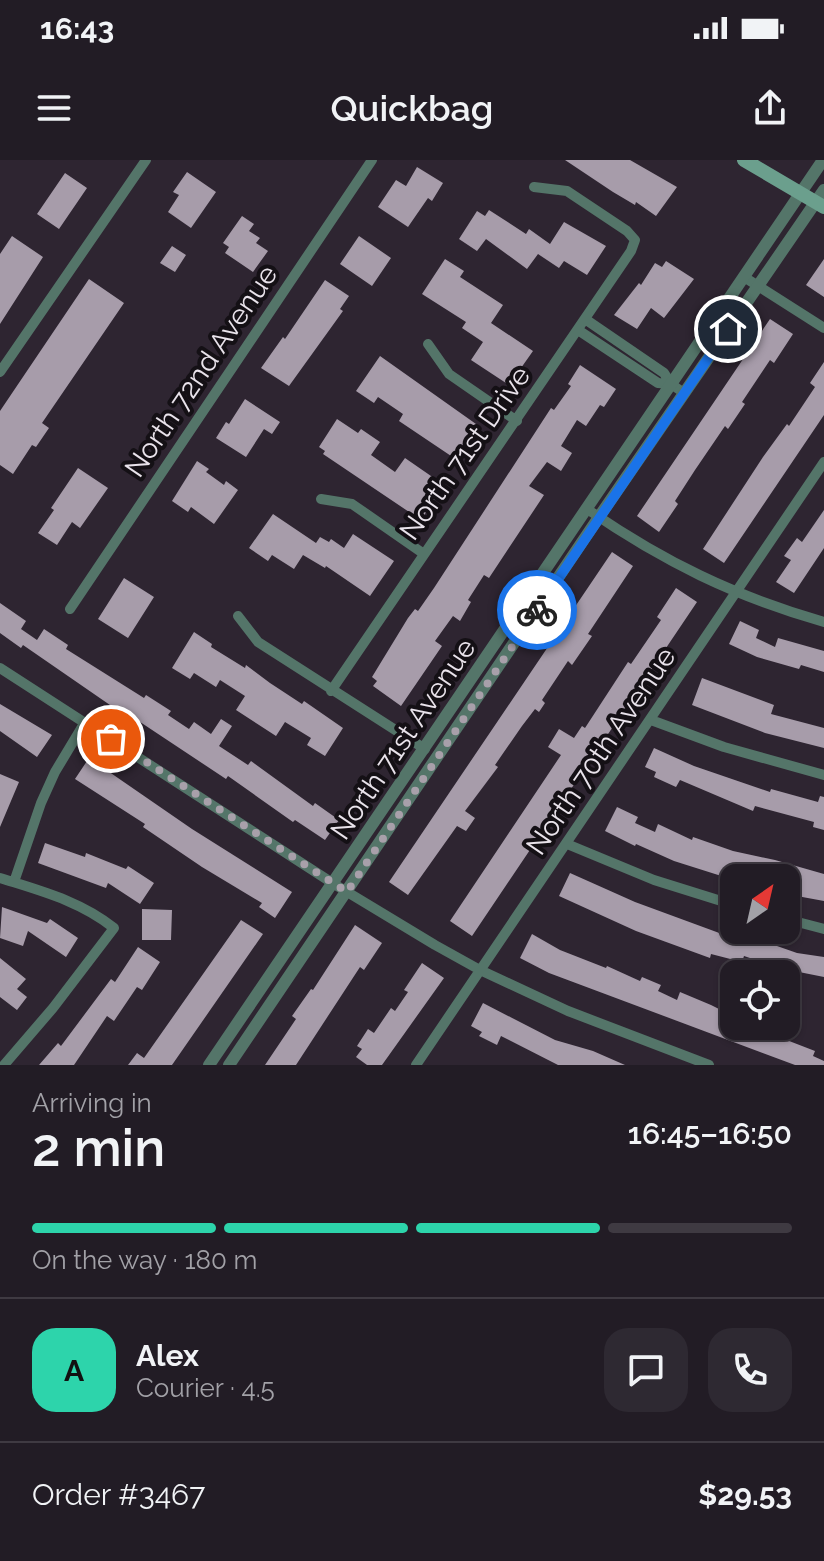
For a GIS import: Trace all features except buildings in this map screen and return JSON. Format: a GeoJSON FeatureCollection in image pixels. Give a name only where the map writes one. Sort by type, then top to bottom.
{"type":"FeatureCollection","features":[{"type":"Feature","properties":{"kind":"main road"},"geometry":{"type":"LineString","coordinates":[[744,160],[801,193],[821,200]]}},
{"type":"Feature","properties":{"kind":"street"},"geometry":{"type":"LineString","coordinates":[[0,372],[146,160]]}},
{"type":"Feature","properties":{"kind":"street","name":"North 72nd Avenue"},"geometry":{"type":"LineString","coordinates":[[70,609],[372,160]]}},
{"type":"Feature","properties":{"kind":"street","name":"North 71st Avenue"},"geometry":{"type":"LineString","coordinates":[[209,1065],[823,160]]}},
{"type":"Feature","properties":{"kind":"street","name":"North 71st Drive"},"geometry":{"type":"LineString","coordinates":[[331,691],[631,251],[635,240],[627,231],[567,191],[534,187]]}},
{"type":"Feature","properties":{"kind":"street","name":"North 71st Avenue"},"geometry":{"type":"LineString","coordinates":[[229,1065],[599,517],[821,200]]}},
{"type":"Feature","properties":{"kind":"street"},"geometry":{"type":"LineString","coordinates":[[744,277],[824,328]]}},
{"type":"Feature","properties":{"kind":"street"},"geometry":{"type":"LineString","coordinates":[[585,319],[664,373],[671,384],[684,393]]}},
{"type":"Feature","properties":{"kind":"street"},"geometry":{"type":"LineString","coordinates":[[578,330],[658,383],[671,384]]}},
{"type":"Feature","properties":{"kind":"street"},"geometry":{"type":"LineString","coordinates":[[428,344],[449,374],[517,421]]}},
{"type":"Feature","properties":{"kind":"street"},"geometry":{"type":"LineString","coordinates":[[630,364],[637,354]]}},
{"type":"Feature","properties":{"kind":"street","name":"North 70th Avenue"},"geometry":{"type":"LineString","coordinates":[[416,1065],[824,462]]}},
{"type":"Feature","properties":{"kind":"street"},"geometry":{"type":"LineString","coordinates":[[321,499],[352,504],[424,554]]}},
{"type":"Feature","properties":{"kind":"street"},"geometry":{"type":"LineString","coordinates":[[587,509],[671,562],[736,592],[824,622]]}},
{"type":"Feature","properties":{"kind":"street"},"geometry":{"type":"LineString","coordinates":[[238,616],[258,642],[437,757]]}},
{"type":"Feature","properties":{"kind":"street"},"geometry":{"type":"LineString","coordinates":[[0,668],[334,884],[480,970],[568,1011],[709,1065]]}},
{"type":"Feature","properties":{"kind":"street"},"geometry":{"type":"LineString","coordinates":[[651,720],[724,747],[824,775]]}},
{"type":"Feature","properties":{"kind":"street"},"geometry":{"type":"LineString","coordinates":[[14,882],[41,803],[55,772],[85,722]]}},
{"type":"Feature","properties":{"kind":"street"},"geometry":{"type":"LineString","coordinates":[[567,844],[654,880],[720,901]]}},
{"type":"Feature","properties":{"kind":"street"},"geometry":{"type":"LineString","coordinates":[[0,878],[77,903],[114,928],[62,998],[4,1065]]}},
{"type":"Feature","properties":{"kind":"street"},"geometry":{"type":"LineString","coordinates":[[800,923],[824,929]]}},
{"type":"Feature","properties":{"kind":"way so far"},"geometry":{"type":"LineString","coordinates":[[111,739],[347,892],[537,610]]}},
{"type":"Feature","properties":{"kind":"route"},"geometry":{"type":"LineString","coordinates":[[537,610],[728,329]]}}]}
